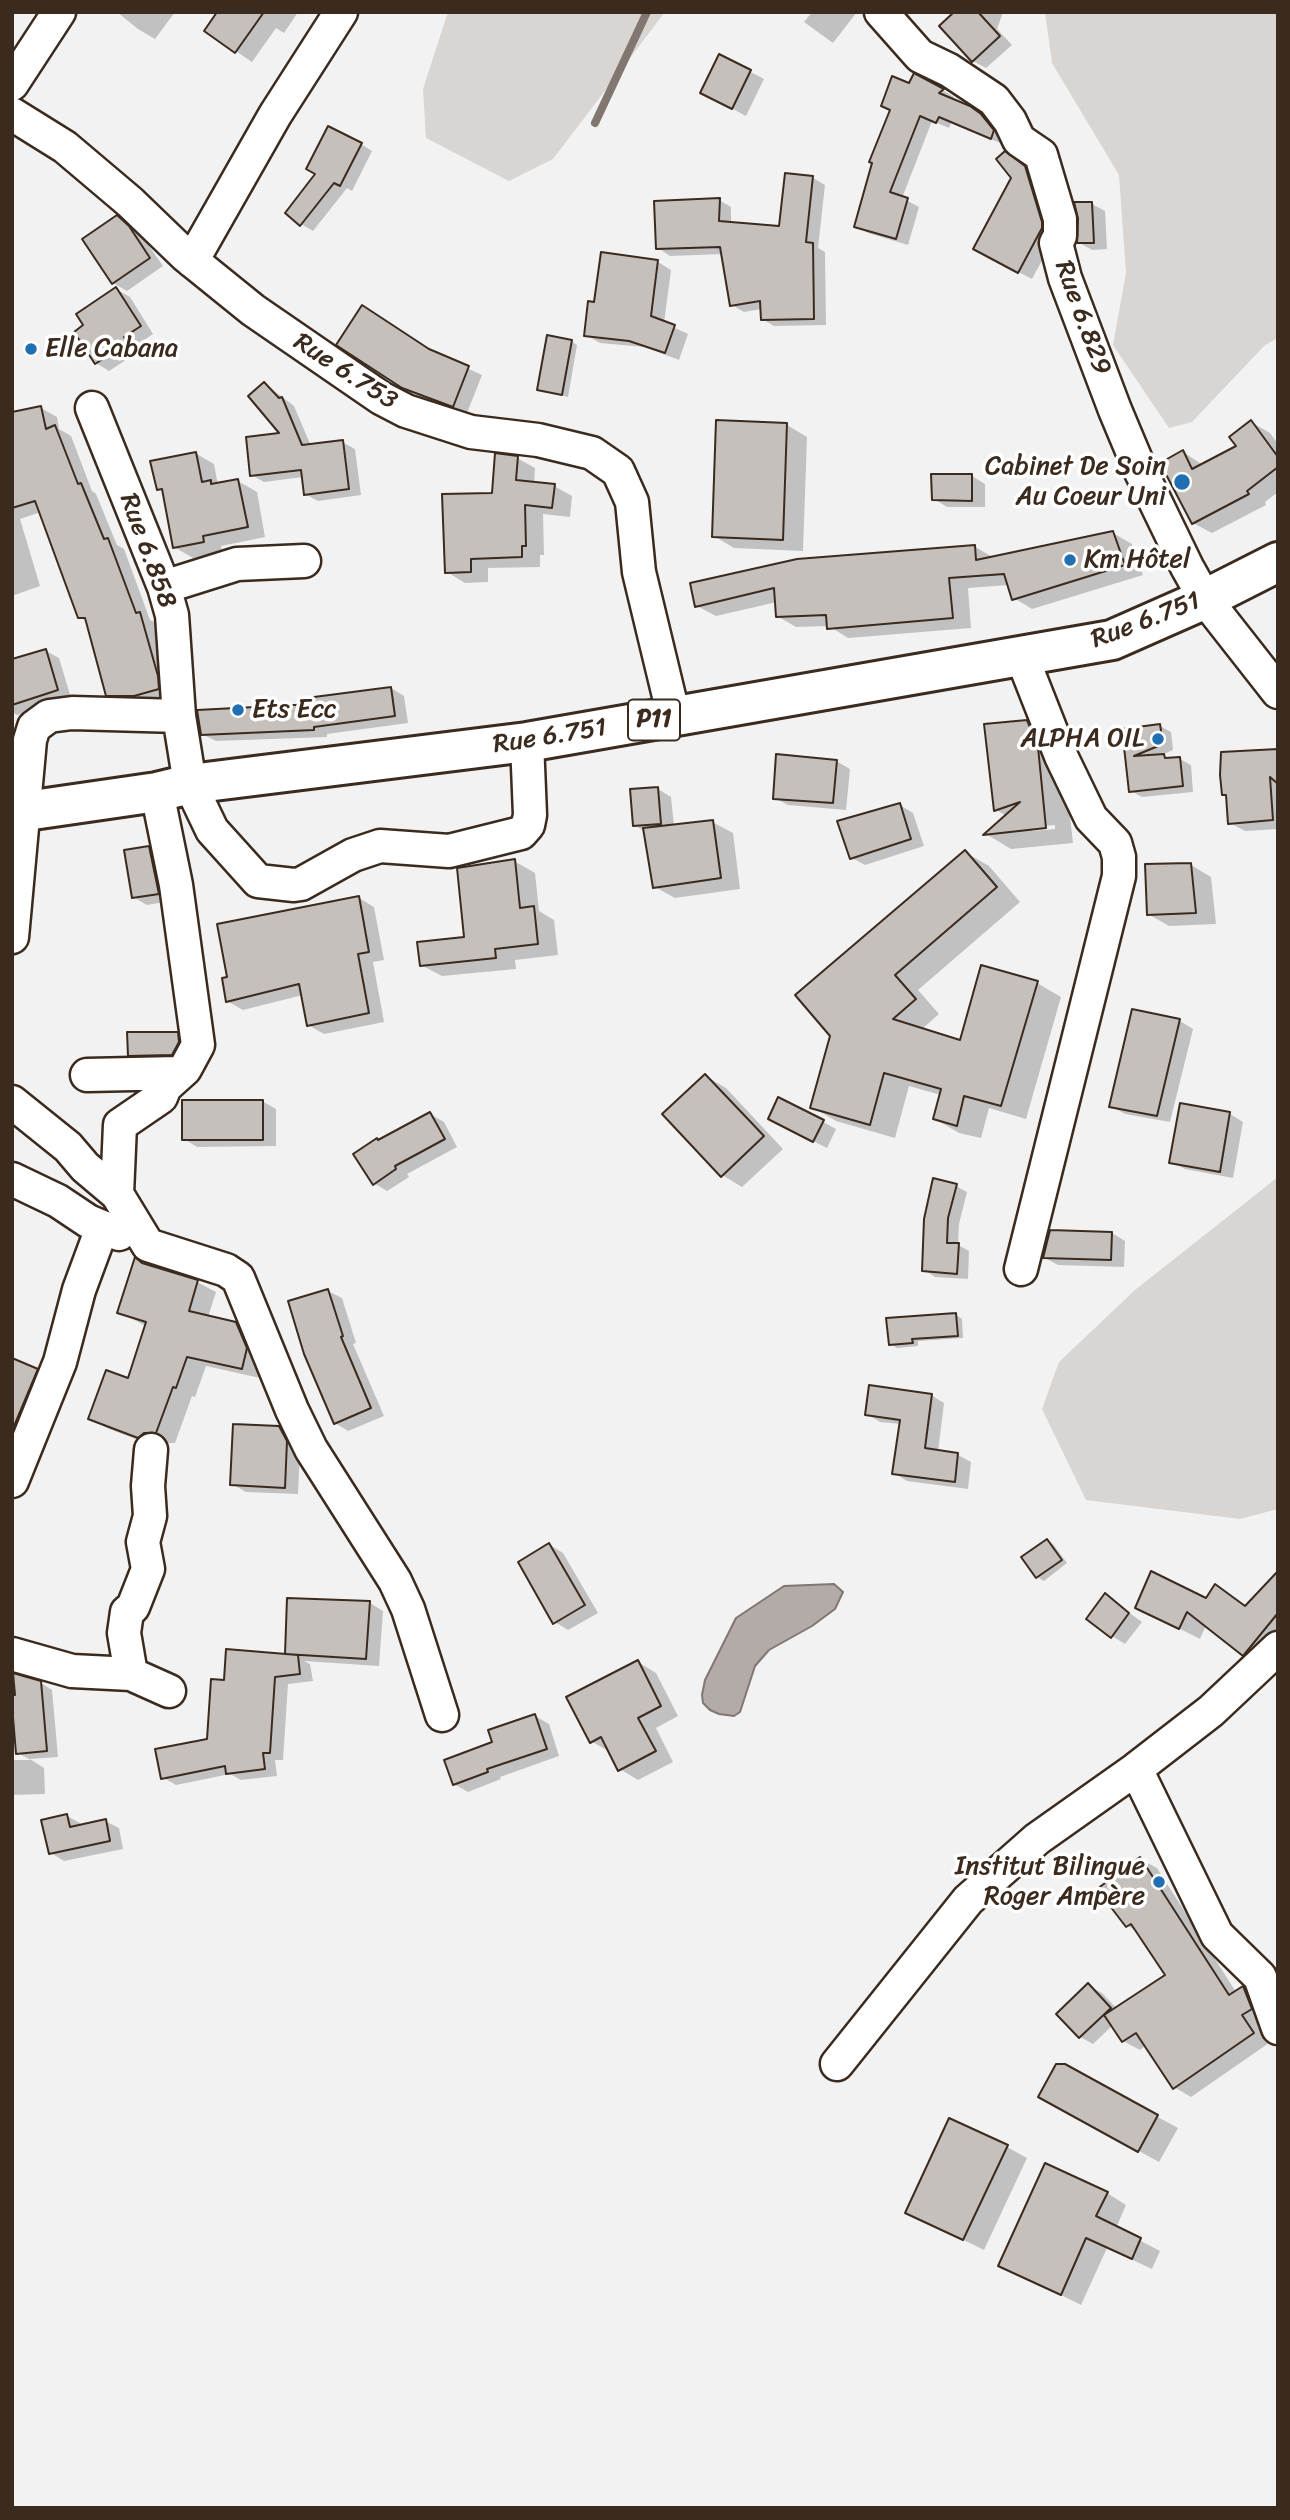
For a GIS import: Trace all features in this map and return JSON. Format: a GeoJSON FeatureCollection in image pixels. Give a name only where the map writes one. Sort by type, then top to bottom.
{"type":"FeatureCollection","features":[{"type":"Feature","properties":{"kind":"main road","name":"Rue 6.751"},"geometry":{"type":"LineString","coordinates":[[18,812],[173,788],[527,742],[1112,640],[1205,599],[1278,562]]}},
{"type":"Feature","properties":{"kind":"street"},"geometry":{"type":"LineString","coordinates":[[12,84],[59,12]]}},
{"type":"Feature","properties":{"kind":"street"},"geometry":{"type":"LineString","coordinates":[[192,261],[275,115],[341,12]]}},
{"type":"Feature","properties":{"kind":"street","name":"Rue 6.829"},"geometry":{"type":"LineString","coordinates":[[881,12],[920,56],[949,69],[994,100],[1010,121],[1019,140],[1041,155],[1060,219],[1060,236],[1056,243],[1072,296],[1141,472],[1186,567],[1205,599],[1278,692]]}},
{"type":"Feature","properties":{"kind":"street","name":"Rue 6.753"},"geometry":{"type":"LineString","coordinates":[[12,114],[65,147],[130,202],[192,261],[289,336],[370,391],[406,411],[471,432],[538,440],[592,453],[618,471],[632,502],[639,572],[674,717]]}},
{"type":"Feature","properties":{"kind":"street","name":"Rue 6.858"},"geometry":{"type":"LineString","coordinates":[[92,408],[164,587],[172,615],[179,716],[173,788]]}},
{"type":"Feature","properties":{"kind":"street"},"geometry":{"type":"LineString","coordinates":[[164,587],[237,564],[304,561]]}},
{"type":"Feature","properties":{"kind":"street"},"geometry":{"type":"LineString","coordinates":[[1021,1269],[1119,876],[1119,857],[1115,843],[1091,818],[1075,786],[1022,657]]}},
{"type":"Feature","properties":{"kind":"street"},"geometry":{"type":"LineString","coordinates":[[12,937],[18,812],[34,727],[49,716],[72,713],[179,716]]}},
{"type":"Feature","properties":{"kind":"street"},"geometry":{"type":"LineString","coordinates":[[173,788],[258,881],[294,886],[364,850],[394,845],[460,850],[521,833],[528,825],[530,815],[527,742]]}},
{"type":"Feature","properties":{"kind":"street"},"geometry":{"type":"LineString","coordinates":[[117,1194],[120,1125],[161,1097],[165,1087],[185,1069],[198,1045],[176,886],[173,788]]}},
{"type":"Feature","properties":{"kind":"street"},"geometry":{"type":"LineString","coordinates":[[87,1075],[179,1073]]}},
{"type":"Feature","properties":{"kind":"street"},"geometry":{"type":"LineString","coordinates":[[12,1102],[68,1147],[85,1167],[117,1194],[148,1245]]}},
{"type":"Feature","properties":{"kind":"street"},"geometry":{"type":"LineString","coordinates":[[12,1179],[58,1201],[102,1228],[226,1270],[238,1278],[292,1410],[312,1449],[395,1581],[430,1671],[442,1715]]}},
{"type":"Feature","properties":{"kind":"street"},"geometry":{"type":"LineString","coordinates":[[12,1481],[18,1445],[60,1362],[79,1290],[102,1228]]}},
{"type":"Feature","properties":{"kind":"street"},"geometry":{"type":"LineString","coordinates":[[131,1674],[124,1633],[127,1612],[133,1607],[148,1569],[143,1542],[150,1516],[148,1486],[151,1450]]}},
{"type":"Feature","properties":{"kind":"street"},"geometry":{"type":"LineString","coordinates":[[838,2064],[968,1900],[1037,1839],[1211,1712],[1278,1648]]}},
{"type":"Feature","properties":{"kind":"street"},"geometry":{"type":"LineString","coordinates":[[12,1654],[72,1671],[131,1674],[169,1691]]}},
{"type":"Feature","properties":{"kind":"street"},"geometry":{"type":"LineString","coordinates":[[1136,1769],[1217,1935],[1260,1978],[1278,2028]]}},
{"type":"Feature","properties":{"kind":"shaded area"},"geometry":{"type":"Polygon","coordinates":[[[448,12],[665,12],[553,159],[509,181],[426,138],[423,89],[448,12]]]}},
{"type":"Feature","properties":{"kind":"shaded area"},"geometry":{"type":"Polygon","coordinates":[[[1045,12],[1278,12],[1278,338],[1265,345],[1192,422],[1169,428],[1113,345],[1126,273],[1119,175],[1052,63],[1045,12]]]}},
{"type":"Feature","properties":{"kind":"shaded area"},"geometry":{"type":"Polygon","coordinates":[[[1278,1177],[1278,1509],[1240,1519],[1086,1500],[1042,1409],[1059,1362],[1135,1290],[1278,1177]]]}},
{"type":"Feature","properties":{"kind":"shaded area"},"geometry":{"type":"Polygon","coordinates":[[[834,1584],[843,1592],[835,1609],[812,1626],[769,1650],[755,1666],[740,1712],[734,1716],[719,1714],[703,1703],[705,1680],[736,1618],[784,1586],[834,1584]]]}},
{"type":"Feature","properties":{"kind":"building"},"geometry":{"type":"Polygon","coordinates":[[[217,12],[264,12],[235,53],[204,31],[217,12]]]}},
{"type":"Feature","properties":{"kind":"building"},"geometry":{"type":"Polygon","coordinates":[[[954,12],[978,12],[1000,36],[972,62],[939,26],[954,12]]]}},
{"type":"Feature","properties":{"kind":"building"},"geometry":{"type":"Polygon","coordinates":[[[719,54],[751,70],[732,109],[700,93],[719,54]]]}},
{"type":"Feature","properties":{"kind":"building"},"geometry":{"type":"Polygon","coordinates":[[[914,73],[944,89],[939,93],[970,106],[981,114],[994,130],[991,139],[939,117],[936,123],[920,116],[890,192],[908,198],[896,239],[854,227],[872,163],[869,162],[890,110],[881,106],[892,76],[909,83],[914,73]]]}},
{"type":"Feature","properties":{"kind":"building"},"geometry":{"type":"Polygon","coordinates":[[[328,126],[362,143],[340,186],[334,183],[300,226],[285,213],[315,174],[306,169],[328,126]]]}},
{"type":"Feature","properties":{"kind":"building"},"geometry":{"type":"Polygon","coordinates":[[[1005,151],[1025,166],[1042,222],[1042,228],[1018,273],[973,249],[1011,178],[996,159],[1005,151]]]}},
{"type":"Feature","properties":{"kind":"building"},"geometry":{"type":"Polygon","coordinates":[[[785,173],[813,176],[806,242],[813,243],[814,319],[761,320],[760,301],[730,306],[720,247],[656,249],[654,201],[720,198],[719,221],[779,226],[785,173]]]}},
{"type":"Feature","properties":{"kind":"building"},"geometry":{"type":"Polygon","coordinates":[[[1074,202],[1092,202],[1094,243],[1077,243],[1078,219],[1074,202]]]}},
{"type":"Feature","properties":{"kind":"building"},"geometry":{"type":"Polygon","coordinates":[[[117,215],[129,226],[150,258],[112,284],[82,239],[117,215]]]}},
{"type":"Feature","properties":{"kind":"building"},"geometry":{"type":"Polygon","coordinates":[[[601,252],[658,260],[651,316],[675,325],[665,353],[629,341],[584,336],[588,301],[594,302],[601,252]]]}},
{"type":"Feature","properties":{"kind":"building"},"geometry":{"type":"Polygon","coordinates":[[[116,287],[141,326],[124,337],[128,343],[95,364],[74,332],[83,325],[76,314],[116,287]]]}},
{"type":"Feature","properties":{"kind":"building"},"geometry":{"type":"Polygon","coordinates":[[[362,305],[429,349],[469,366],[453,407],[402,388],[336,345],[362,305]]]}},
{"type":"Feature","properties":{"kind":"building"},"geometry":{"type":"Polygon","coordinates":[[[547,335],[572,340],[562,395],[537,390],[547,335]]]}},
{"type":"Feature","properties":{"kind":"building"},"geometry":{"type":"Polygon","coordinates":[[[264,382],[279,398],[282,397],[302,445],[343,440],[349,489],[304,495],[301,470],[250,476],[246,437],[279,433],[248,396],[264,382]]]}},
{"type":"Feature","properties":{"kind":"building"},"geometry":{"type":"Polygon","coordinates":[[[41,406],[46,429],[55,425],[78,484],[81,483],[104,539],[108,538],[136,613],[140,612],[158,676],[159,689],[134,696],[106,696],[85,618],[78,618],[35,501],[12,508],[12,412],[41,406]]]}},
{"type":"Feature","properties":{"kind":"building"},"geometry":{"type":"Polygon","coordinates":[[[716,420],[787,423],[783,540],[712,537],[716,420]]]}},
{"type":"Feature","properties":{"kind":"building"},"geometry":{"type":"Polygon","coordinates":[[[1251,420],[1278,457],[1278,467],[1247,491],[1249,494],[1192,524],[1160,463],[1183,450],[1192,469],[1236,446],[1229,437],[1251,420]]]}},
{"type":"Feature","properties":{"kind":"building"},"geometry":{"type":"Polygon","coordinates":[[[196,452],[202,482],[211,480],[211,484],[238,479],[248,527],[203,536],[204,542],[173,548],[162,489],[157,490],[150,461],[196,452]]]}},
{"type":"Feature","properties":{"kind":"building"},"geometry":{"type":"Polygon","coordinates":[[[495,453],[518,456],[516,480],[555,484],[552,508],[525,505],[526,546],[522,546],[522,557],[471,559],[471,572],[445,573],[442,494],[492,493],[495,453]]]}},
{"type":"Feature","properties":{"kind":"building"},"geometry":{"type":"Polygon","coordinates":[[[931,474],[972,474],[972,501],[932,500],[931,474]]]}},
{"type":"Feature","properties":{"kind":"building"},"geometry":{"type":"Polygon","coordinates":[[[1113,531],[1125,565],[1012,600],[1004,574],[949,578],[953,618],[827,629],[826,615],[776,617],[774,588],[695,607],[690,583],[797,559],[975,545],[976,560],[1113,531]]]}},
{"type":"Feature","properties":{"kind":"building"},"geometry":{"type":"Polygon","coordinates":[[[46,649],[58,690],[12,705],[12,659],[46,649]]]}},
{"type":"Feature","properties":{"kind":"building"},"geometry":{"type":"Polygon","coordinates":[[[391,687],[395,716],[314,727],[314,730],[201,735],[197,710],[314,704],[314,697],[391,687]]]}},
{"type":"Feature","properties":{"kind":"building"},"geometry":{"type":"Polygon","coordinates":[[[1027,720],[1038,747],[1046,828],[983,835],[1020,802],[994,811],[984,724],[1027,720]]]}},
{"type":"Feature","properties":{"kind":"building"},"geometry":{"type":"Polygon","coordinates":[[[1160,724],[1163,744],[1134,756],[1164,754],[1165,758],[1180,757],[1183,786],[1129,792],[1122,729],[1160,724]]]}},
{"type":"Feature","properties":{"kind":"building"},"geometry":{"type":"Polygon","coordinates":[[[1278,749],[1278,784],[1270,777],[1273,820],[1228,824],[1226,795],[1222,795],[1220,775],[1221,752],[1278,749]]]}},
{"type":"Feature","properties":{"kind":"building"},"geometry":{"type":"Polygon","coordinates":[[[776,754],[837,760],[833,803],[773,799],[776,754]]]}},
{"type":"Feature","properties":{"kind":"building"},"geometry":{"type":"Polygon","coordinates":[[[658,787],[661,824],[633,826],[630,789],[658,787]]]}},
{"type":"Feature","properties":{"kind":"building"},"geometry":{"type":"Polygon","coordinates":[[[900,803],[911,839],[850,859],[837,821],[900,803]]]}},
{"type":"Feature","properties":{"kind":"building"},"geometry":{"type":"Polygon","coordinates":[[[713,820],[721,878],[653,888],[643,828],[713,820]]]}},
{"type":"Feature","properties":{"kind":"building"},"geometry":{"type":"Polygon","coordinates":[[[149,846],[159,894],[132,898],[124,850],[149,846]]]}},
{"type":"Feature","properties":{"kind":"building"},"geometry":{"type":"Polygon","coordinates":[[[965,850],[997,887],[895,975],[916,999],[893,1019],[960,1040],[981,965],[1038,981],[1001,1106],[964,1096],[957,1126],[933,1119],[941,1089],[884,1073],[870,1125],[810,1108],[830,1036],[795,995],[965,850]]]}},
{"type":"Feature","properties":{"kind":"building"},"geometry":{"type":"Polygon","coordinates":[[[515,859],[520,908],[534,906],[538,944],[495,949],[496,958],[420,966],[417,942],[464,937],[457,868],[515,859]]]}},
{"type":"Feature","properties":{"kind":"building"},"geometry":{"type":"Polygon","coordinates":[[[1191,863],[1196,913],[1147,915],[1145,864],[1191,863]]]}},
{"type":"Feature","properties":{"kind":"building"},"geometry":{"type":"Polygon","coordinates":[[[359,896],[369,952],[358,954],[369,1013],[307,1026],[299,984],[226,1002],[222,978],[227,977],[217,924],[359,896]]]}},
{"type":"Feature","properties":{"kind":"building"},"geometry":{"type":"Polygon","coordinates":[[[1132,1009],[1180,1019],[1157,1116],[1109,1107],[1132,1009]]]}},
{"type":"Feature","properties":{"kind":"building"},"geometry":{"type":"Polygon","coordinates":[[[127,1032],[178,1032],[179,1042],[172,1055],[128,1056],[127,1032]]]}},
{"type":"Feature","properties":{"kind":"building"},"geometry":{"type":"Polygon","coordinates":[[[705,1074],[764,1136],[721,1177],[662,1114],[705,1074]]]}},
{"type":"Feature","properties":{"kind":"building"},"geometry":{"type":"Polygon","coordinates":[[[778,1097],[824,1120],[813,1142],[768,1119],[778,1097]]]}},
{"type":"Feature","properties":{"kind":"building"},"geometry":{"type":"Polygon","coordinates":[[[182,1100],[263,1100],[263,1140],[182,1140],[182,1100]]]}},
{"type":"Feature","properties":{"kind":"building"},"geometry":{"type":"Polygon","coordinates":[[[1180,1103],[1230,1112],[1220,1172],[1169,1163],[1180,1103]]]}},
{"type":"Feature","properties":{"kind":"building"},"geometry":{"type":"Polygon","coordinates":[[[430,1112],[445,1139],[395,1166],[396,1169],[373,1185],[353,1154],[377,1138],[378,1140],[430,1112]]]}},
{"type":"Feature","properties":{"kind":"building"},"geometry":{"type":"Polygon","coordinates":[[[933,1178],[957,1184],[948,1218],[947,1243],[959,1243],[957,1274],[922,1271],[924,1219],[933,1178]]]}},
{"type":"Feature","properties":{"kind":"building"},"geometry":{"type":"Polygon","coordinates":[[[1050,1230],[1112,1232],[1111,1260],[1043,1258],[1050,1230]]]}},
{"type":"Feature","properties":{"kind":"building"},"geometry":{"type":"Polygon","coordinates":[[[135,1257],[142,1263],[198,1280],[189,1311],[236,1322],[247,1348],[242,1369],[187,1357],[156,1433],[144,1433],[138,1438],[88,1419],[106,1370],[128,1378],[146,1322],[117,1313],[135,1257]]]}},
{"type":"Feature","properties":{"kind":"building"},"geometry":{"type":"Polygon","coordinates":[[[328,1289],[343,1336],[341,1337],[371,1408],[334,1424],[304,1354],[288,1301],[328,1289]]]}},
{"type":"Feature","properties":{"kind":"building"},"geometry":{"type":"Polygon","coordinates":[[[956,1313],[958,1336],[912,1339],[913,1343],[889,1345],[886,1318],[956,1313]]]}},
{"type":"Feature","properties":{"kind":"building"},"geometry":{"type":"Polygon","coordinates":[[[12,1358],[38,1369],[12,1431],[12,1358]]]}},
{"type":"Feature","properties":{"kind":"building"},"geometry":{"type":"Polygon","coordinates":[[[869,1385],[932,1394],[925,1448],[958,1453],[955,1482],[892,1474],[900,1420],[865,1415],[869,1385]]]}},
{"type":"Feature","properties":{"kind":"building"},"geometry":{"type":"Polygon","coordinates":[[[233,1424],[279,1426],[287,1441],[285,1488],[230,1485],[233,1424]]]}},
{"type":"Feature","properties":{"kind":"building"},"geometry":{"type":"Polygon","coordinates":[[[1047,1539],[1062,1560],[1036,1578],[1021,1557],[1047,1539]]]}},
{"type":"Feature","properties":{"kind":"building"},"geometry":{"type":"Polygon","coordinates":[[[549,1543],[585,1605],[553,1624],[518,1562],[549,1543]]]}},
{"type":"Feature","properties":{"kind":"building"},"geometry":{"type":"Polygon","coordinates":[[[1151,1571],[1206,1598],[1215,1584],[1245,1606],[1278,1571],[1278,1613],[1243,1656],[1187,1612],[1179,1629],[1135,1608],[1151,1571]]]}},
{"type":"Feature","properties":{"kind":"building"},"geometry":{"type":"Polygon","coordinates":[[[1105,1593],[1129,1613],[1111,1638],[1086,1619],[1105,1593]]]}},
{"type":"Feature","properties":{"kind":"building"},"geometry":{"type":"Polygon","coordinates":[[[287,1598],[370,1601],[366,1659],[285,1654],[287,1598]]]}},
{"type":"Feature","properties":{"kind":"building"},"geometry":{"type":"Polygon","coordinates":[[[226,1649],[298,1655],[300,1674],[275,1677],[270,1753],[263,1753],[265,1769],[226,1774],[225,1766],[161,1779],[155,1749],[207,1739],[211,1679],[224,1680],[226,1649]]]}},
{"type":"Feature","properties":{"kind":"building"},"geometry":{"type":"Polygon","coordinates":[[[638,1660],[661,1706],[638,1718],[656,1751],[618,1771],[601,1737],[590,1743],[566,1697],[638,1660]]]}},
{"type":"Feature","properties":{"kind":"building"},"geometry":{"type":"Polygon","coordinates":[[[13,1673],[41,1681],[47,1751],[16,1754],[12,1705],[12,1695],[15,1695],[13,1673]]]}},
{"type":"Feature","properties":{"kind":"building"},"geometry":{"type":"Polygon","coordinates":[[[535,1714],[547,1749],[487,1769],[488,1772],[453,1785],[444,1760],[492,1742],[488,1730],[535,1714]]]}},
{"type":"Feature","properties":{"kind":"building"},"geometry":{"type":"Polygon","coordinates":[[[67,1814],[70,1827],[106,1819],[110,1841],[49,1854],[41,1820],[67,1814]]]}},
{"type":"Feature","properties":{"kind":"building"},"geometry":{"type":"Polygon","coordinates":[[[1140,1857],[1229,1995],[1243,1986],[1252,2009],[1242,2015],[1254,2033],[1173,2089],[1136,2033],[1122,2042],[1104,2015],[1165,1975],[1131,1924],[1126,1927],[1097,1889],[1140,1857]]]}},
{"type":"Feature","properties":{"kind":"building"},"geometry":{"type":"Polygon","coordinates":[[[1088,1983],[1111,2008],[1079,2038],[1056,2014],[1088,1983]]]}},
{"type":"Feature","properties":{"kind":"building"},"geometry":{"type":"Polygon","coordinates":[[[1056,2064],[1065,2064],[1158,2115],[1138,2152],[1038,2097],[1056,2064]]]}},
{"type":"Feature","properties":{"kind":"building"},"geometry":{"type":"Polygon","coordinates":[[[949,2118],[1008,2145],[963,2240],[905,2213],[949,2118]]]}},
{"type":"Feature","properties":{"kind":"building"},"geometry":{"type":"Polygon","coordinates":[[[1045,2163],[1108,2192],[1096,2216],[1141,2238],[1132,2259],[1086,2238],[1061,2295],[998,2266],[1045,2163]]]}},
{"type":"Feature","properties":{"kind":"waterway"},"geometry":{"type":"LineString","coordinates":[[595,123],[647,12]]}},
{"type":"Feature","properties":{"kind":"place","name":"Elle Cabana"},"geometry":{"type":"Point","coordinates":[31,349]}},
{"type":"Feature","properties":{"kind":"place","name":"Cabinet De Soin Au Coeur Uni"},"geometry":{"type":"Point","coordinates":[1182,482]}},
{"type":"Feature","properties":{"kind":"place","name":"Km Hôtel"},"geometry":{"type":"Point","coordinates":[1070,560]}},
{"type":"Feature","properties":{"kind":"place","name":"Ets Ecc"},"geometry":{"type":"Point","coordinates":[238,710]}},
{"type":"Feature","properties":{"kind":"place","name":"ALPHA OIL"},"geometry":{"type":"Point","coordinates":[1158,739]}},
{"type":"Feature","properties":{"kind":"place","name":"Institut Bilingue Roger Ampère"},"geometry":{"type":"Point","coordinates":[1159,1882]}}]}
